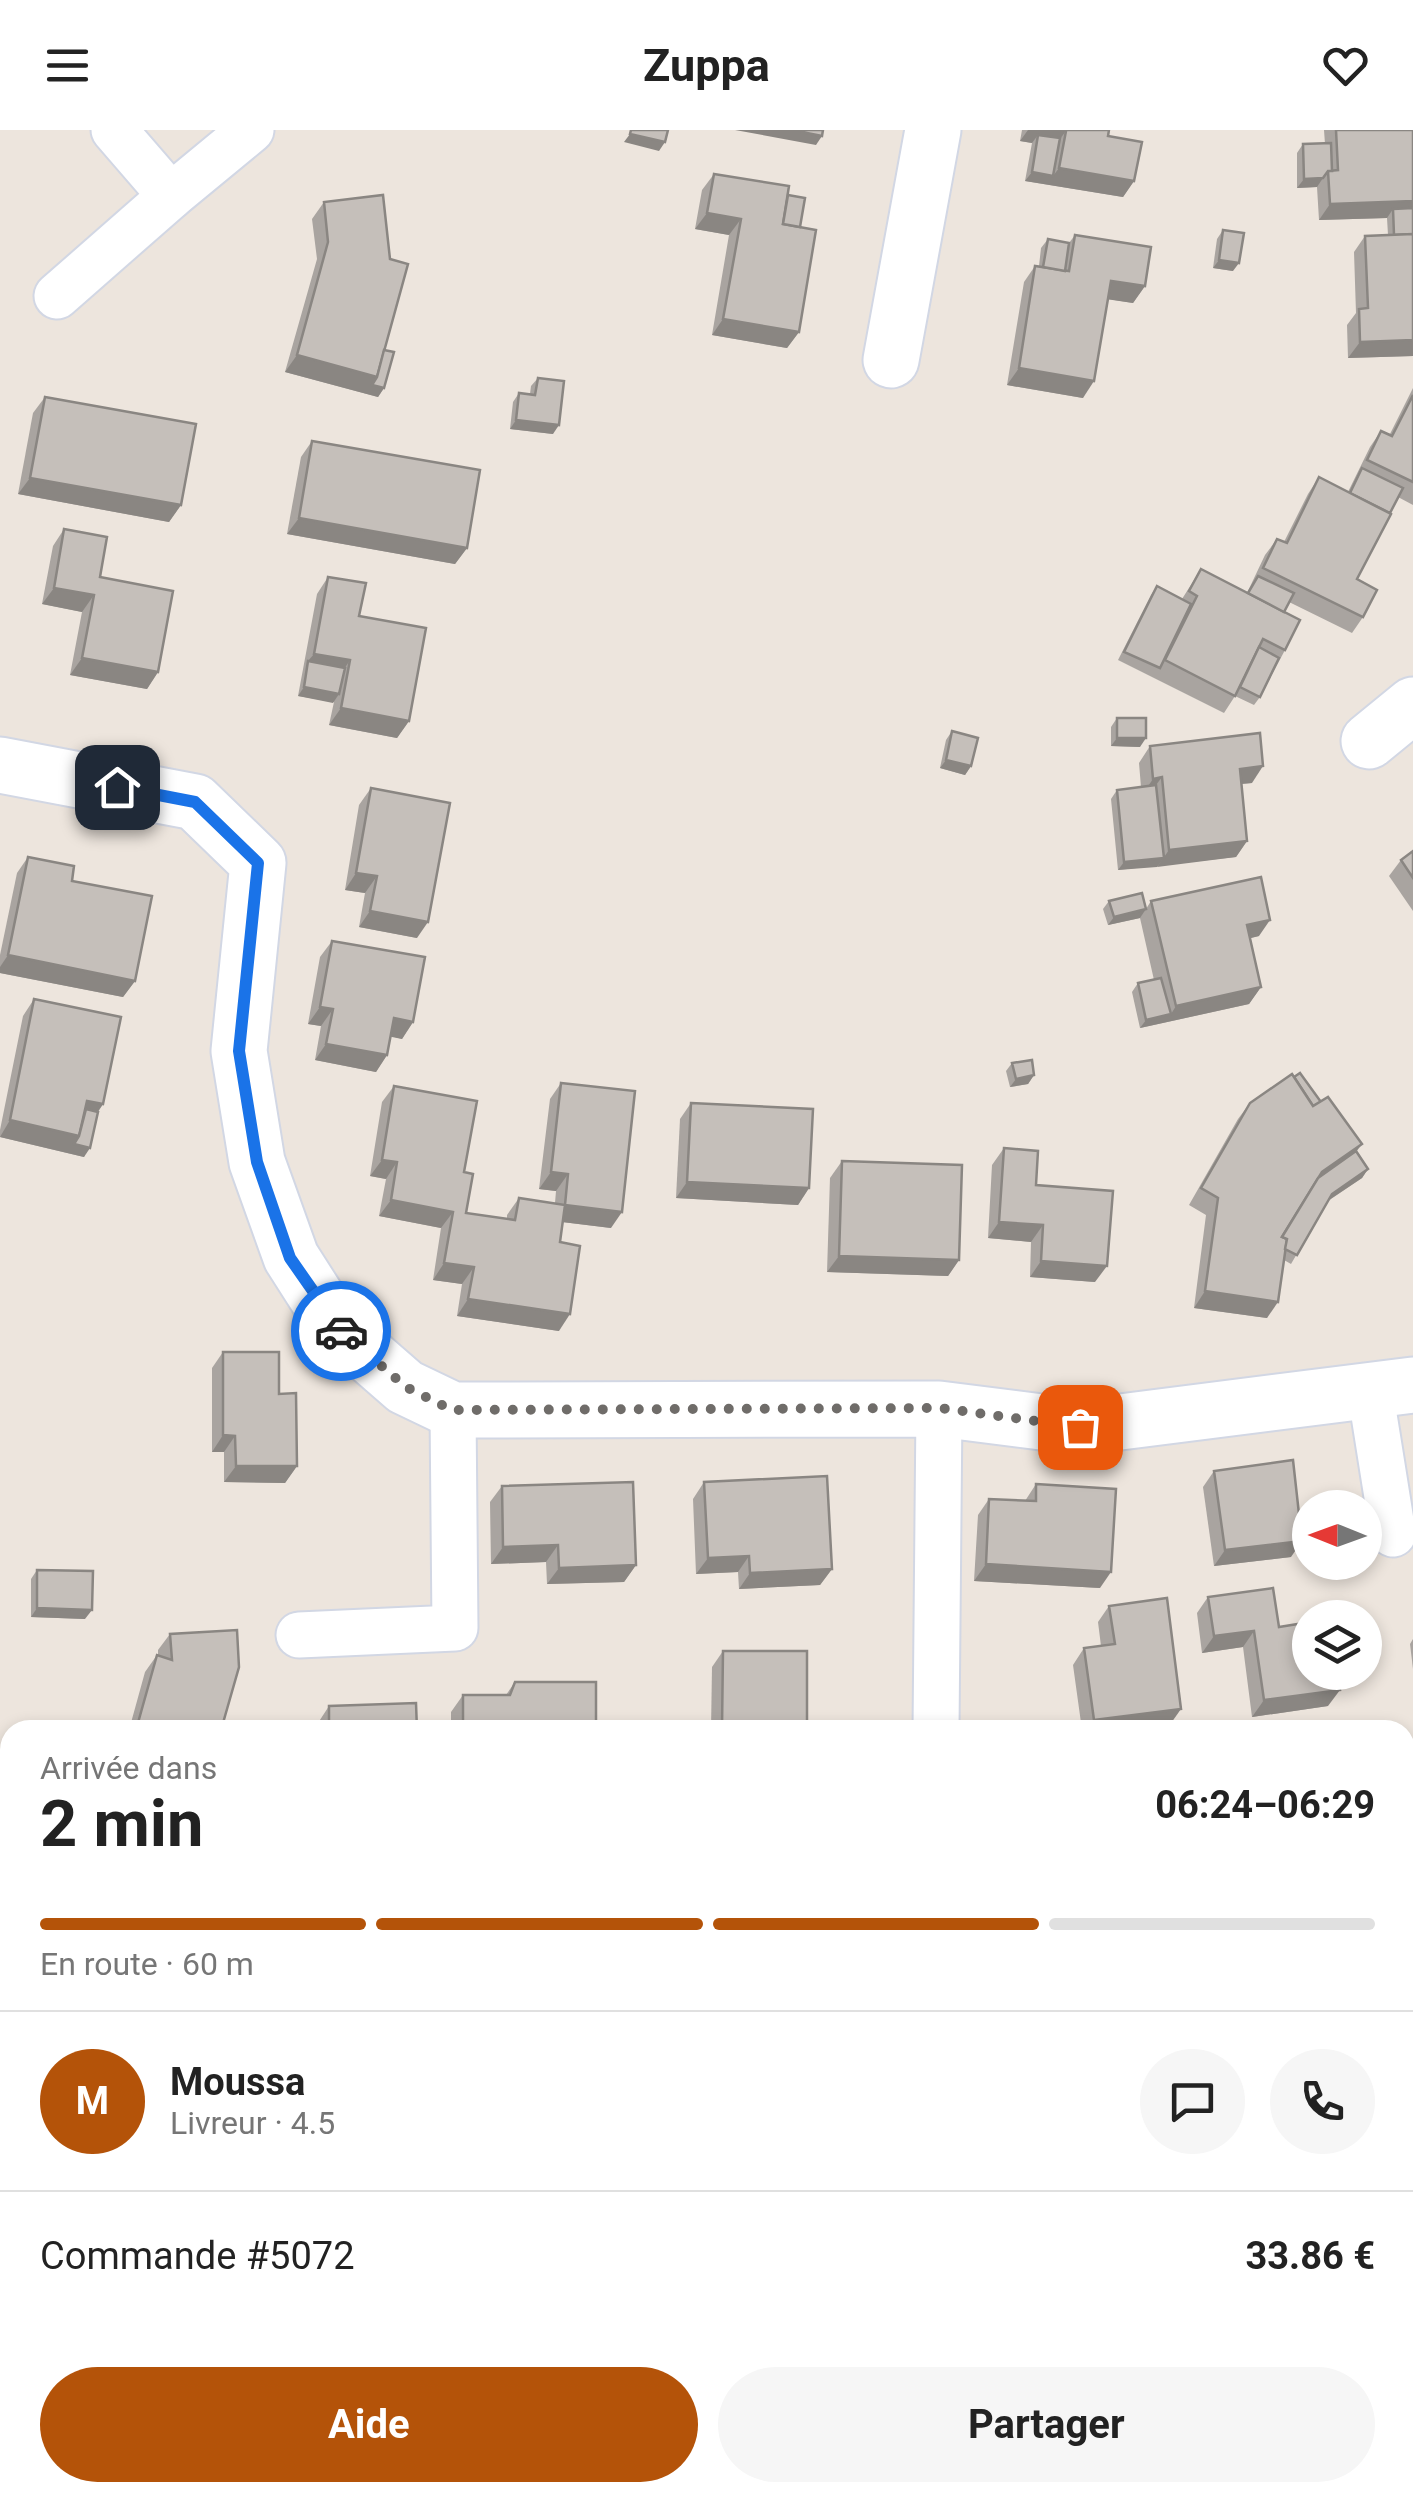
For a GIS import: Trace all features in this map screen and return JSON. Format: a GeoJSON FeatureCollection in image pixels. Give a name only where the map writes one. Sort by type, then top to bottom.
{"type":"FeatureCollection","features":[{"type":"Feature","properties":{"kind":"street"},"geometry":{"type":"LineString","coordinates":[[890,360],[933,130]]}},
{"type":"Feature","properties":{"kind":"street"},"geometry":{"type":"LineString","coordinates":[[1370,741],[1413,705]]}},
{"type":"Feature","properties":{"kind":"street"},"geometry":{"type":"LineString","coordinates":[[0,765],[195,802],[258,863],[239,1051],[257,1162],[290,1258],[334,1326],[406,1387],[452,1410],[940,1408],[1080,1427],[1392,1388]]}},
{"type":"Feature","properties":{"kind":"lane"},"geometry":{"type":"LineString","coordinates":[[114,130],[171,196]]}},
{"type":"Feature","properties":{"kind":"lane"},"geometry":{"type":"LineString","coordinates":[[57,296],[250,130]]}},
{"type":"Feature","properties":{"kind":"lane"},"geometry":{"type":"LineString","coordinates":[[1392,1388],[1394,1534]]}},
{"type":"Feature","properties":{"kind":"lane"},"geometry":{"type":"LineString","coordinates":[[936,1720],[940,1408]]}},
{"type":"Feature","properties":{"kind":"lane"},"geometry":{"type":"LineString","coordinates":[[298,1635],[455,1628],[452,1410]]}},
{"type":"Feature","properties":{"kind":"building"},"geometry":{"type":"Polygon","coordinates":[[[631,130],[668,130],[665,142],[630,134],[631,130]]]}},
{"type":"Feature","properties":{"kind":"building"},"geometry":{"type":"Polygon","coordinates":[[[803,130],[823,130],[822,136],[803,130]]]}},
{"type":"Feature","properties":{"kind":"building"},"geometry":{"type":"Polygon","coordinates":[[[1061,130],[1109,130],[1108,136],[1142,142],[1134,181],[1059,168],[1066,131],[1061,130]]]}},
{"type":"Feature","properties":{"kind":"building"},"geometry":{"type":"Polygon","coordinates":[[[1336,130],[1413,130],[1413,201],[1330,204],[1328,171],[1338,170],[1336,130]]]}},
{"type":"Feature","properties":{"kind":"building"},"geometry":{"type":"Polygon","coordinates":[[[1038,135],[1060,138],[1053,176],[1032,172],[1038,135]]]}},
{"type":"Feature","properties":{"kind":"building"},"geometry":{"type":"Polygon","coordinates":[[[1331,143],[1332,171],[1323,178],[1304,179],[1303,144],[1331,143]]]}},
{"type":"Feature","properties":{"kind":"building"},"geometry":{"type":"Polygon","coordinates":[[[714,174],[789,186],[783,224],[816,230],[799,332],[723,319],[741,219],[707,213],[714,174]]]}},
{"type":"Feature","properties":{"kind":"building"},"geometry":{"type":"Polygon","coordinates":[[[383,195],[390,259],[408,264],[377,377],[297,355],[328,242],[324,202],[383,195]]]}},
{"type":"Feature","properties":{"kind":"building"},"geometry":{"type":"Polygon","coordinates":[[[788,195],[805,198],[800,227],[783,224],[788,195]]]}},
{"type":"Feature","properties":{"kind":"building"},"geometry":{"type":"Polygon","coordinates":[[[1413,208],[1413,234],[1394,235],[1393,209],[1413,208]]]}},
{"type":"Feature","properties":{"kind":"building"},"geometry":{"type":"Polygon","coordinates":[[[1223,230],[1244,233],[1239,263],[1219,260],[1223,230]]]}},
{"type":"Feature","properties":{"kind":"building"},"geometry":{"type":"Polygon","coordinates":[[[1413,234],[1413,340],[1360,342],[1359,309],[1368,308],[1365,236],[1413,234]]]}},
{"type":"Feature","properties":{"kind":"building"},"geometry":{"type":"Polygon","coordinates":[[[1075,235],[1151,247],[1145,286],[1111,281],[1094,381],[1019,368],[1035,266],[1069,271],[1075,235]]]}},
{"type":"Feature","properties":{"kind":"building"},"geometry":{"type":"Polygon","coordinates":[[[1048,239],[1069,243],[1065,271],[1043,267],[1048,239]]]}},
{"type":"Feature","properties":{"kind":"building"},"geometry":{"type":"Polygon","coordinates":[[[384,350],[394,352],[384,388],[372,385],[384,350]]]}},
{"type":"Feature","properties":{"kind":"building"},"geometry":{"type":"Polygon","coordinates":[[[538,378],[564,381],[559,425],[516,420],[519,393],[535,395],[538,378]]]}},
{"type":"Feature","properties":{"kind":"building"},"geometry":{"type":"Polygon","coordinates":[[[1413,395],[1413,482],[1367,460],[1381,431],[1392,436],[1413,395]]]}},
{"type":"Feature","properties":{"kind":"building"},"geometry":{"type":"Polygon","coordinates":[[[45,397],[196,424],[181,505],[30,478],[45,397]]]}},
{"type":"Feature","properties":{"kind":"building"},"geometry":{"type":"Polygon","coordinates":[[[312,441],[480,470],[467,548],[299,518],[312,441]]]}},
{"type":"Feature","properties":{"kind":"building"},"geometry":{"type":"Polygon","coordinates":[[[1362,468],[1403,488],[1390,513],[1350,493],[1362,468]]]}},
{"type":"Feature","properties":{"kind":"building"},"geometry":{"type":"Polygon","coordinates":[[[1319,477],[1391,514],[1357,579],[1377,590],[1363,617],[1263,568],[1277,539],[1287,543],[1319,477]]]}},
{"type":"Feature","properties":{"kind":"building"},"geometry":{"type":"Polygon","coordinates":[[[64,529],[107,537],[100,577],[173,591],[158,672],[82,658],[94,595],[54,588],[64,529]]]}},
{"type":"Feature","properties":{"kind":"building"},"geometry":{"type":"Polygon","coordinates":[[[1201,569],[1300,620],[1285,650],[1263,639],[1235,696],[1165,660],[1197,596],[1189,591],[1201,569]]]}},
{"type":"Feature","properties":{"kind":"building"},"geometry":{"type":"Polygon","coordinates":[[[1258,576],[1294,593],[1284,612],[1248,593],[1258,576]]]}},
{"type":"Feature","properties":{"kind":"building"},"geometry":{"type":"Polygon","coordinates":[[[328,577],[366,583],[359,616],[426,628],[409,721],[341,708],[350,660],[314,654],[328,577]]]}},
{"type":"Feature","properties":{"kind":"building"},"geometry":{"type":"Polygon","coordinates":[[[1157,586],[1191,604],[1160,668],[1124,652],[1157,586]]]}},
{"type":"Feature","properties":{"kind":"building"},"geometry":{"type":"Polygon","coordinates":[[[1259,647],[1279,658],[1260,697],[1240,687],[1259,647]]]}},
{"type":"Feature","properties":{"kind":"building"},"geometry":{"type":"Polygon","coordinates":[[[308,661],[345,668],[339,694],[304,687],[308,661]]]}},
{"type":"Feature","properties":{"kind":"building"},"geometry":{"type":"Polygon","coordinates":[[[1117,718],[1146,718],[1146,738],[1117,738],[1117,718]]]}},
{"type":"Feature","properties":{"kind":"building"},"geometry":{"type":"Polygon","coordinates":[[[952,731],[978,738],[971,766],[946,760],[952,731]]]}},
{"type":"Feature","properties":{"kind":"building"},"geometry":{"type":"Polygon","coordinates":[[[1260,733],[1263,766],[1240,769],[1247,841],[1169,850],[1162,777],[1153,779],[1150,746],[1260,733]]]}},
{"type":"Feature","properties":{"kind":"building"},"geometry":{"type":"Polygon","coordinates":[[[1156,785],[1164,858],[1124,862],[1117,790],[1156,785]]]}},
{"type":"Feature","properties":{"kind":"building"},"geometry":{"type":"Polygon","coordinates":[[[371,788],[450,803],[428,922],[370,911],[377,876],[356,873],[371,788]]]}},
{"type":"Feature","properties":{"kind":"building"},"geometry":{"type":"Polygon","coordinates":[[[1413,851],[1413,878],[1401,860],[1413,851]]]}},
{"type":"Feature","properties":{"kind":"building"},"geometry":{"type":"Polygon","coordinates":[[[28,857],[74,866],[72,881],[152,896],[135,981],[8,955],[28,857]]]}},
{"type":"Feature","properties":{"kind":"building"},"geometry":{"type":"Polygon","coordinates":[[[1261,877],[1270,920],[1247,925],[1261,987],[1176,1006],[1151,901],[1261,877]]]}},
{"type":"Feature","properties":{"kind":"building"},"geometry":{"type":"Polygon","coordinates":[[[1142,893],[1146,909],[1114,917],[1109,901],[1142,893]]]}},
{"type":"Feature","properties":{"kind":"building"},"geometry":{"type":"Polygon","coordinates":[[[332,941],[425,957],[413,1022],[394,1018],[387,1055],[326,1044],[333,1009],[320,1007],[332,941]]]}},
{"type":"Feature","properties":{"kind":"building"},"geometry":{"type":"Polygon","coordinates":[[[1161,978],[1171,1014],[1146,1020],[1138,983],[1161,978]]]}},
{"type":"Feature","properties":{"kind":"building"},"geometry":{"type":"Polygon","coordinates":[[[34,999],[121,1017],[103,1104],[87,1101],[79,1136],[10,1120],[34,999]]]}},
{"type":"Feature","properties":{"kind":"building"},"geometry":{"type":"Polygon","coordinates":[[[1032,1060],[1034,1075],[1016,1079],[1012,1063],[1032,1060]]]}},
{"type":"Feature","properties":{"kind":"building"},"geometry":{"type":"Polygon","coordinates":[[[1300,1073],[1321,1102],[1313,1106],[1294,1077],[1300,1073]]]}},
{"type":"Feature","properties":{"kind":"building"},"geometry":{"type":"Polygon","coordinates":[[[1292,1074],[1313,1106],[1328,1097],[1362,1144],[1322,1172],[1282,1237],[1287,1239],[1278,1302],[1205,1291],[1218,1198],[1201,1188],[1250,1103],[1292,1074]]]}},
{"type":"Feature","properties":{"kind":"building"},"geometry":{"type":"Polygon","coordinates":[[[561,1083],[635,1091],[622,1212],[565,1205],[568,1174],[551,1172],[561,1083]]]}},
{"type":"Feature","properties":{"kind":"building"},"geometry":{"type":"Polygon","coordinates":[[[394,1086],[477,1101],[464,1172],[473,1174],[466,1213],[515,1220],[519,1198],[565,1205],[560,1242],[580,1246],[570,1314],[468,1299],[474,1267],[444,1263],[453,1212],[391,1200],[397,1162],[382,1160],[394,1086]]]}},
{"type":"Feature","properties":{"kind":"building"},"geometry":{"type":"Polygon","coordinates":[[[691,1103],[813,1109],[809,1188],[687,1182],[691,1103]]]}},
{"type":"Feature","properties":{"kind":"building"},"geometry":{"type":"Polygon","coordinates":[[[86,1109],[98,1112],[90,1148],[74,1144],[86,1109]]]}},
{"type":"Feature","properties":{"kind":"building"},"geometry":{"type":"Polygon","coordinates":[[[1004,1148],[1038,1151],[1036,1185],[1113,1191],[1107,1266],[1041,1261],[1043,1225],[999,1222],[1004,1148]]]}},
{"type":"Feature","properties":{"kind":"building"},"geometry":{"type":"Polygon","coordinates":[[[1356,1151],[1368,1169],[1332,1194],[1297,1255],[1285,1249],[1287,1239],[1282,1237],[1318,1178],[1356,1151]]]}},
{"type":"Feature","properties":{"kind":"building"},"geometry":{"type":"Polygon","coordinates":[[[842,1161],[962,1165],[959,1260],[839,1256],[842,1161]]]}},
{"type":"Feature","properties":{"kind":"building"},"geometry":{"type":"Polygon","coordinates":[[[223,1352],[279,1352],[279,1394],[296,1393],[297,1466],[236,1466],[235,1436],[223,1435],[223,1352]]]}},
{"type":"Feature","properties":{"kind":"building"},"geometry":{"type":"Polygon","coordinates":[[[1293,1460],[1296,1490],[1292,1490],[1292,1542],[1225,1550],[1214,1471],[1293,1460]]]}},
{"type":"Feature","properties":{"kind":"building"},"geometry":{"type":"Polygon","coordinates":[[[827,1476],[832,1569],[750,1573],[749,1556],[708,1558],[704,1482],[827,1476]]]}},
{"type":"Feature","properties":{"kind":"building"},"geometry":{"type":"Polygon","coordinates":[[[633,1482],[636,1565],[559,1568],[558,1545],[503,1547],[502,1486],[633,1482]]]}},
{"type":"Feature","properties":{"kind":"building"},"geometry":{"type":"Polygon","coordinates":[[[1036,1484],[1116,1489],[1111,1572],[986,1564],[989,1499],[1036,1501],[1036,1484]]]}},
{"type":"Feature","properties":{"kind":"building"},"geometry":{"type":"Polygon","coordinates":[[[37,1570],[93,1571],[92,1610],[37,1608],[37,1570]]]}},
{"type":"Feature","properties":{"kind":"building"},"geometry":{"type":"Polygon","coordinates":[[[1273,1588],[1279,1627],[1292,1625],[1292,1690],[1340,1690],[1264,1700],[1254,1631],[1214,1636],[1208,1597],[1273,1588]]]}},
{"type":"Feature","properties":{"kind":"building"},"geometry":{"type":"Polygon","coordinates":[[[1167,1598],[1181,1709],[1094,1720],[1084,1648],[1115,1644],[1109,1606],[1167,1598]]]}},
{"type":"Feature","properties":{"kind":"building"},"geometry":{"type":"Polygon","coordinates":[[[237,1630],[239,1667],[224,1720],[139,1720],[157,1655],[172,1660],[170,1634],[237,1630]]]}},
{"type":"Feature","properties":{"kind":"building"},"geometry":{"type":"Polygon","coordinates":[[[723,1651],[807,1651],[807,1720],[722,1720],[723,1651]]]}},
{"type":"Feature","properties":{"kind":"building"},"geometry":{"type":"Polygon","coordinates":[[[515,1682],[596,1682],[596,1720],[463,1720],[463,1695],[510,1695],[515,1682]]]}},
{"type":"Feature","properties":{"kind":"building"},"geometry":{"type":"Polygon","coordinates":[[[416,1703],[417,1720],[329,1720],[329,1706],[416,1703]]]}},
{"type":"Feature","properties":{"kind":"way so far"},"geometry":{"type":"LineString","coordinates":[[341,1331],[406,1387],[452,1410],[940,1408],[1080,1427]]}},
{"type":"Feature","properties":{"kind":"route"},"geometry":{"type":"LineString","coordinates":[[117,787],[195,802],[258,863],[239,1051],[257,1162],[290,1258],[341,1331]]}}]}
